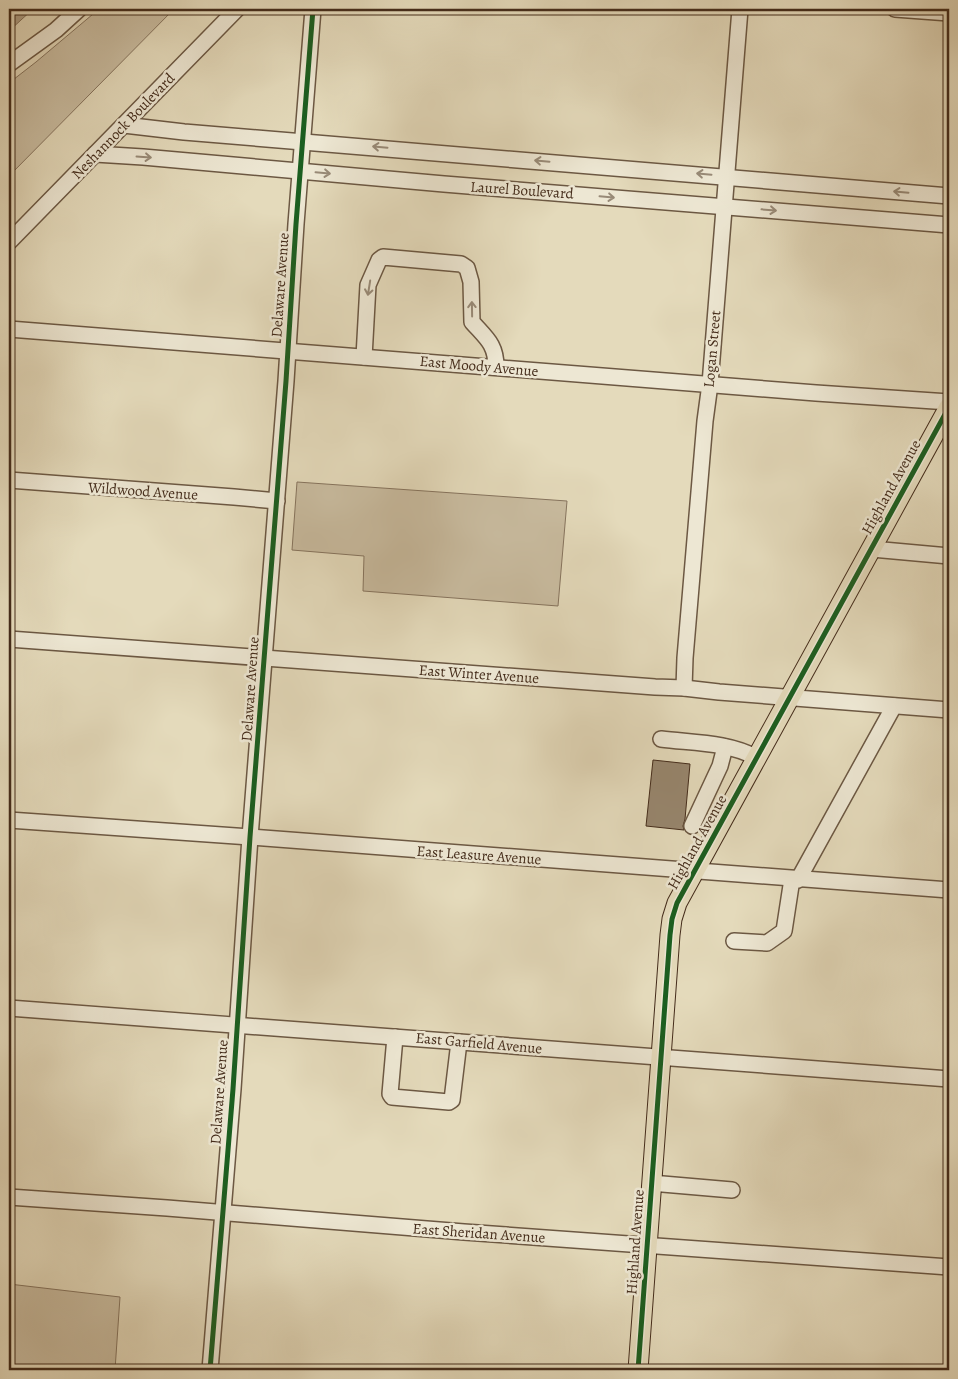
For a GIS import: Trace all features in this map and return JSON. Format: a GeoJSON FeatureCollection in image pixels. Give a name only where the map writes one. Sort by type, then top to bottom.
{"type":"FeatureCollection","features":[{"type":"Feature","properties":{"kind":"main road","name":"Highland Avenue"},"geometry":{"type":"LineString","coordinates":[[638,1370],[672,919],[677,903],[949,407]]}},
{"type":"Feature","properties":{"kind":"street"},"geometry":{"type":"LineString","coordinates":[[9,64],[56,30],[79,9]]}},
{"type":"Feature","properties":{"kind":"street","name":"Neshannock Boulevard"},"geometry":{"type":"LineString","coordinates":[[9,242],[237,9]]}},
{"type":"Feature","properties":{"kind":"street","name":"Delaware Avenue"},"geometry":{"type":"LineString","coordinates":[[210,1370],[313,9]]}},
{"type":"Feature","properties":{"kind":"street","name":"Logan Street"},"geometry":{"type":"LineString","coordinates":[[684,688],[740,9]]}},
{"type":"Feature","properties":{"kind":"street"},"geometry":{"type":"LineString","coordinates":[[895,9],[949,13]]}},
{"type":"Feature","properties":{"kind":"street","name":"Laurel Boulevard"},"geometry":{"type":"LineString","coordinates":[[124,125],[303,142],[949,196]]}},
{"type":"Feature","properties":{"kind":"street","name":"Laurel Boulevard"},"geometry":{"type":"LineString","coordinates":[[95,154],[949,225]]}},
{"type":"Feature","properties":{"kind":"street"},"geometry":{"type":"LineString","coordinates":[[364,357],[368,285],[379,260],[383,257],[462,264],[467,268],[471,282],[472,322],[491,343],[496,355],[496,367]]}},
{"type":"Feature","properties":{"kind":"street","name":"East Moody Avenue"},"geometry":{"type":"LineString","coordinates":[[9,328],[949,402]]}},
{"type":"Feature","properties":{"kind":"street","name":"Wildwood Avenue"},"geometry":{"type":"LineString","coordinates":[[9,480],[277,501]]}},
{"type":"Feature","properties":{"kind":"street"},"geometry":{"type":"LineString","coordinates":[[872,549],[949,556]]}},
{"type":"Feature","properties":{"kind":"street","name":"East Winter Avenue"},"geometry":{"type":"LineString","coordinates":[[9,639],[684,688],[949,710]]}},
{"type":"Feature","properties":{"kind":"street"},"geometry":{"type":"LineString","coordinates":[[734,941],[767,944],[784,932],[795,879],[894,706]]}},
{"type":"Feature","properties":{"kind":"street"},"geometry":{"type":"LineString","coordinates":[[661,738],[725,747],[746,752],[757,758]]}},
{"type":"Feature","properties":{"kind":"street"},"geometry":{"type":"LineString","coordinates":[[692,826],[720,766],[725,747]]}},
{"type":"Feature","properties":{"kind":"street","name":"East Leasure Avenue"},"geometry":{"type":"LineString","coordinates":[[9,820],[949,890]]}},
{"type":"Feature","properties":{"kind":"street","name":"East Garfield Avenue"},"geometry":{"type":"LineString","coordinates":[[9,1008],[949,1079]]}},
{"type":"Feature","properties":{"kind":"street"},"geometry":{"type":"LineString","coordinates":[[394,1036],[390,1094],[392,1097],[449,1102],[452,1100],[459,1042]]}},
{"type":"Feature","properties":{"kind":"street"},"geometry":{"type":"LineString","coordinates":[[652,1182],[732,1190]]}},
{"type":"Feature","properties":{"kind":"street","name":"East Sheridan Avenue"},"geometry":{"type":"LineString","coordinates":[[9,1197],[949,1268]]}},
{"type":"Feature","properties":{"kind":"shaded area"},"geometry":{"type":"Polygon","coordinates":[[[9,9],[33,9],[9,31],[9,9]]]}},
{"type":"Feature","properties":{"kind":"shaded area"},"geometry":{"type":"Polygon","coordinates":[[[99,9],[174,9],[9,176],[9,83],[99,9]]]}},
{"type":"Feature","properties":{"kind":"shaded area"},"geometry":{"type":"Polygon","coordinates":[[[297,482],[567,501],[558,606],[363,591],[364,556],[292,550],[297,482]]]}},
{"type":"Feature","properties":{"kind":"shaded area"},"geometry":{"type":"Polygon","coordinates":[[[9,1284],[120,1297],[115,1370],[9,1370],[9,1284]]]}},
{"type":"Feature","properties":{"kind":"building"},"geometry":{"type":"Polygon","coordinates":[[[653,760],[690,764],[684,830],[646,826],[653,760]]]}},
{"type":"Feature","properties":{"kind":"cycle path"},"geometry":{"type":"LineString","coordinates":[[210,1370],[233,1089],[250,837],[313,9]]}},
{"type":"Feature","properties":{"kind":"cycle path"},"geometry":{"type":"LineString","coordinates":[[638,1370],[670,935],[677,903],[949,407]]}}]}
